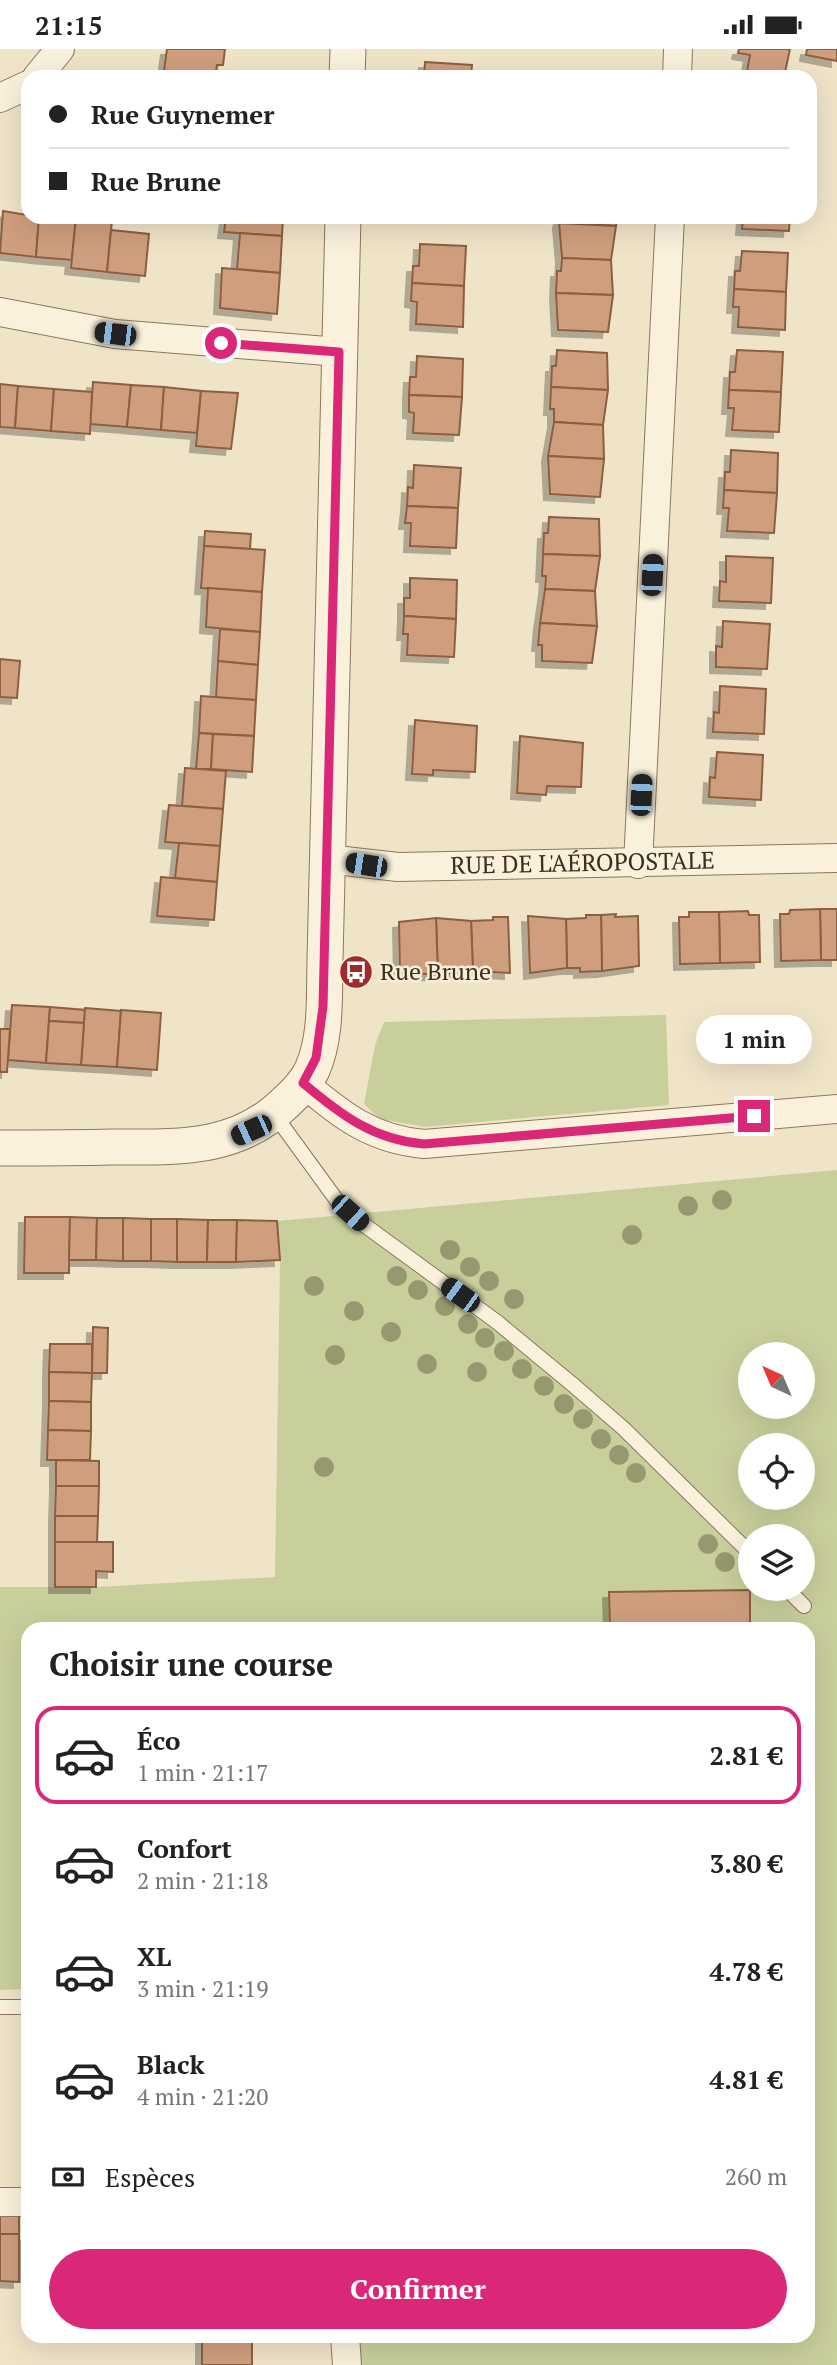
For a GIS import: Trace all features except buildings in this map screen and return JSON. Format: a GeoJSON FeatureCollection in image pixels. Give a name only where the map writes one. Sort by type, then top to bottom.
{"type":"FeatureCollection","features":[{"type":"Feature","properties":{"kind":"street"},"geometry":{"type":"LineString","coordinates":[[43,70],[60,49]]}},
{"type":"Feature","properties":{"kind":"street"},"geometry":{"type":"LineString","coordinates":[[347,70],[348,49]]}},
{"type":"Feature","properties":{"kind":"street"},"geometry":{"type":"LineString","coordinates":[[677,70],[678,49]]}},
{"type":"Feature","properties":{"kind":"street"},"geometry":{"type":"LineString","coordinates":[[0,98],[21,88]]}},
{"type":"Feature","properties":{"kind":"street"},"geometry":{"type":"LineString","coordinates":[[0,1148],[208,1145],[251,1130],[274,1114],[303,1083],[316,1058],[321,1033],[327,859],[343,224]]}},
{"type":"Feature","properties":{"kind":"street"},"geometry":{"type":"LineString","coordinates":[[638,863],[670,224]]}},
{"type":"Feature","properties":{"kind":"street"},"geometry":{"type":"LineString","coordinates":[[0,312],[115,334],[339,352]]}},
{"type":"Feature","properties":{"kind":"street","name":"RUE DE L'AÉROPOSTALE"},"geometry":{"type":"LineString","coordinates":[[327,859],[398,867],[837,858]]}},
{"type":"Feature","properties":{"kind":"street"},"geometry":{"type":"LineString","coordinates":[[303,1083],[367,1130],[393,1140],[424,1144],[837,1108]]}},
{"type":"Feature","properties":{"kind":"street"},"geometry":{"type":"LineString","coordinates":[[0,2202],[21,2202]]}},
{"type":"Feature","properties":{"kind":"street"},"geometry":{"type":"LineString","coordinates":[[345,2343],[347,2365]]}},
{"type":"Feature","properties":{"kind":"lane"},"geometry":{"type":"LineString","coordinates":[[274,1114],[338,1202],[387,1243],[497,1322],[572,1384],[623,1428],[738,1541]]}},
{"type":"Feature","properties":{"kind":"lane"},"geometry":{"type":"LineString","coordinates":[[799,1601],[804,1606]]}},
{"type":"Feature","properties":{"kind":"lane"},"geometry":{"type":"LineString","coordinates":[[0,2007],[21,2007]]}},
{"type":"Feature","properties":{"kind":"green space"},"geometry":{"type":"Polygon","coordinates":[[[666,1015],[669,1105],[425,1127],[380,1119],[364,1104],[375,1045],[384,1022],[666,1015]]]}},
{"type":"Feature","properties":{"kind":"green space"},"geometry":{"type":"Polygon","coordinates":[[[837,1170],[837,2365],[358,2365],[356,2343],[815,2343],[815,1622],[21,1622],[21,1989],[0,1990],[0,1587],[96,1587],[275,1577],[280,1260],[277,1221],[837,1170]]]}},
{"type":"Feature","properties":{"kind":"place","name":"Rue Brune"},"geometry":{"type":"Point","coordinates":[356,972]}},
{"type":"Feature","properties":{"kind":"route"},"geometry":{"type":"LineString","coordinates":[[221,343],[339,352],[323,1007],[320,1043],[311,1071],[303,1083],[357,1125],[393,1140],[424,1144],[754,1116]]}}]}
